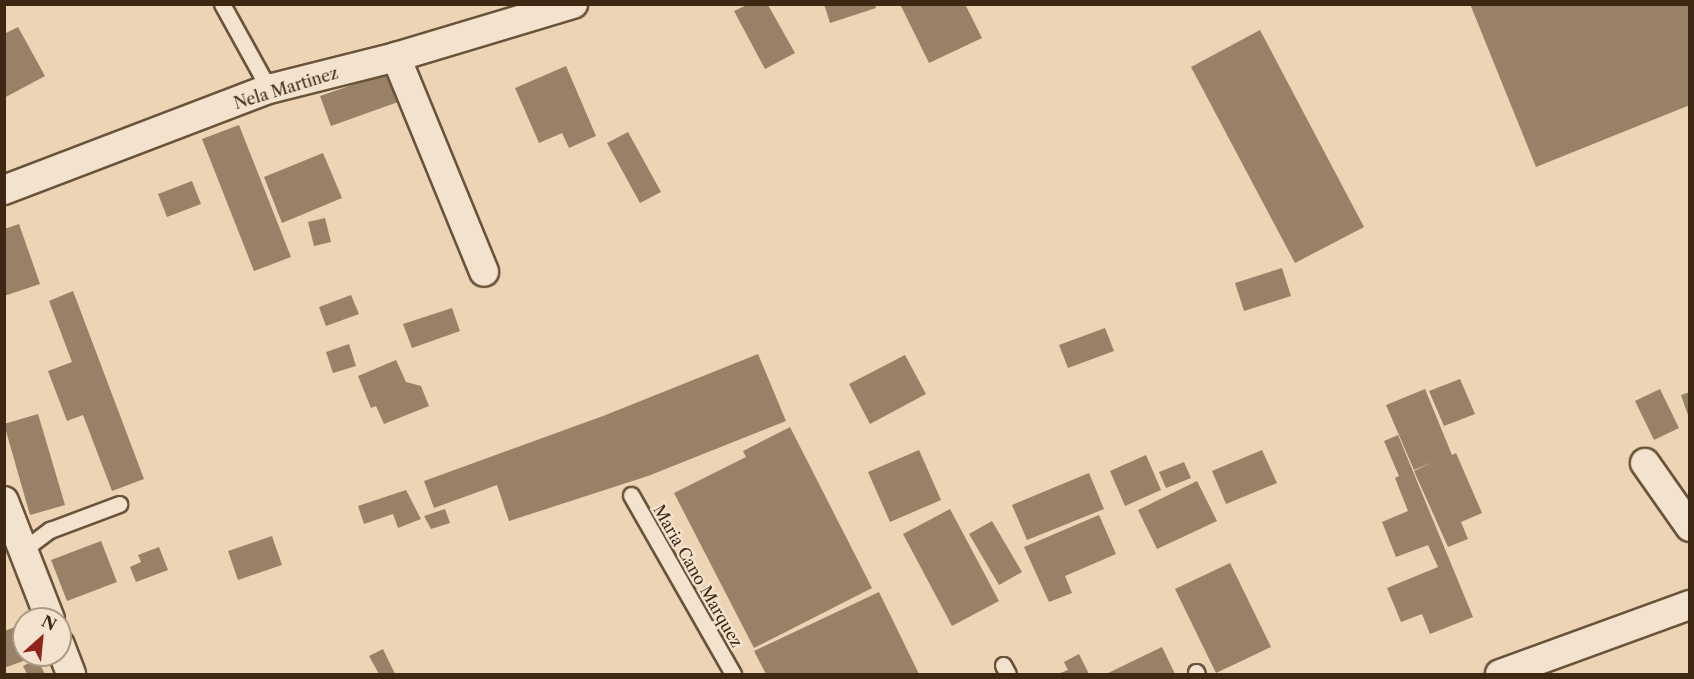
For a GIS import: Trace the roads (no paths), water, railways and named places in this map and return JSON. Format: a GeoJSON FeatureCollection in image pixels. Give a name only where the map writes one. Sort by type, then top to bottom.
{"type":"FeatureCollection","features":[{"type":"Feature","properties":{"kind":"street","name":"Nela Martinez"},"geometry":{"type":"LineString","coordinates":[[4,190],[268,89],[396,57],[573,4]]}},
{"type":"Feature","properties":{"kind":"street"},"geometry":{"type":"LineString","coordinates":[[396,57],[484,272]]}},
{"type":"Feature","properties":{"kind":"street"},"geometry":{"type":"LineString","coordinates":[[1646,464],[1689,527]]}},
{"type":"Feature","properties":{"kind":"street"},"geometry":{"type":"LineString","coordinates":[[6,510],[45,607]]}},
{"type":"Feature","properties":{"kind":"street"},"geometry":{"type":"LineString","coordinates":[[1502,674],[1689,605]]}},
{"type":"Feature","properties":{"kind":"lane"},"geometry":{"type":"LineString","coordinates":[[222,4],[268,89]]}},
{"type":"Feature","properties":{"kind":"lane","name":"Maria Cano Marquez"},"geometry":{"type":"LineString","coordinates":[[631,495],[733,675]]}},
{"type":"Feature","properties":{"kind":"lane"},"geometry":{"type":"LineString","coordinates":[[23,550],[50,530],[119,504]]}}]}
